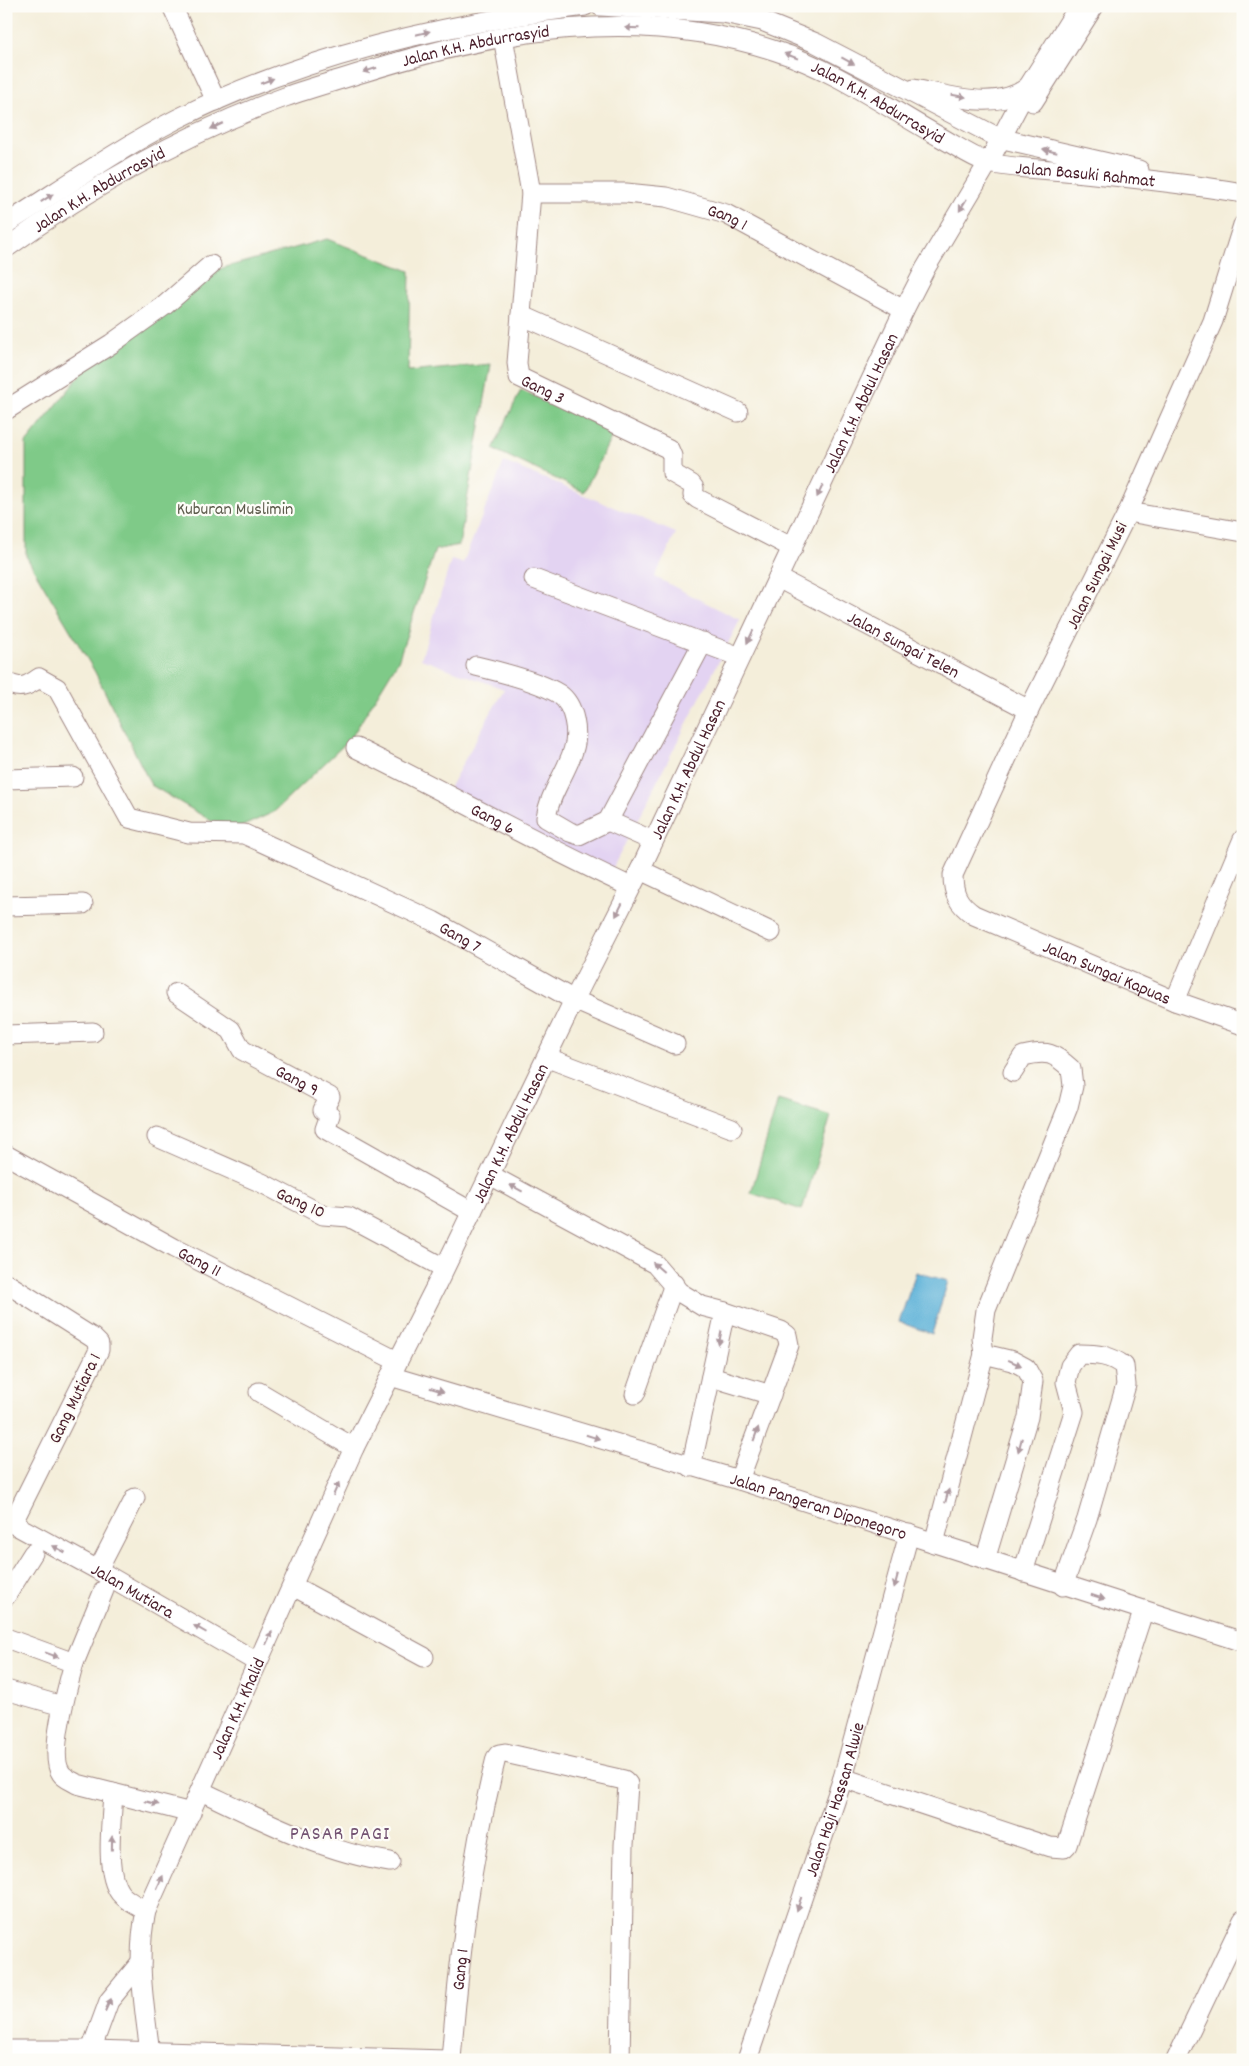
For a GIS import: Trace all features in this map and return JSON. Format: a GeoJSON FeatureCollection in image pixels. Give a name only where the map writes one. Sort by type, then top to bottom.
{"type":"FeatureCollection","features":[{"type":"Feature","properties":{"kind":"street"},"geometry":{"type":"LineString","coordinates":[[172,6],[216,101]]}},
{"type":"Feature","properties":{"kind":"street","name":"Jalan K.H. Abdurrasyid"},"geometry":{"type":"LineString","coordinates":[[6,224],[134,143],[216,101],[290,73],[365,49],[428,32],[486,20],[585,6]]}},
{"type":"Feature","properties":{"kind":"street","name":"Jalan K.H. Abdurrasyid"},"geometry":{"type":"LineString","coordinates":[[600,6],[721,10],[762,21],[790,31],[893,85],[1004,139]]}},
{"type":"Feature","properties":{"kind":"street"},"geometry":{"type":"LineString","coordinates":[[1004,139],[1028,87],[1079,6]]}},
{"type":"Feature","properties":{"kind":"street"},"geometry":{"type":"LineString","coordinates":[[1004,139],[1094,6]]}},
{"type":"Feature","properties":{"kind":"street","name":"Jalan K.H. Abdurrasyid"},"geometry":{"type":"LineString","coordinates":[[6,248],[93,191],[143,163],[190,139],[285,97],[438,50],[550,28],[593,26],[686,31],[728,38],[776,51],[818,67],[988,163]]}},
{"type":"Feature","properties":{"kind":"street","name":"Gang 3"},"geometry":{"type":"LineString","coordinates":[[502,37],[531,194],[517,372],[523,381],[669,449],[672,456],[672,473],[691,484],[694,488],[693,494],[698,499],[793,548]]}},
{"type":"Feature","properties":{"kind":"street"},"geometry":{"type":"LineString","coordinates":[[893,85],[982,100],[1012,97],[1028,87]]}},
{"type":"Feature","properties":{"kind":"street","name":"Jalan K.H. Abdul Hasan"},"geometry":{"type":"LineString","coordinates":[[394,1369],[548,1058],[574,1000],[640,870],[904,310],[925,269],[1004,139]]}},
{"type":"Feature","properties":{"kind":"street","name":"Jalan Basuki Rahmat"},"geometry":{"type":"LineString","coordinates":[[1004,139],[1106,160],[1182,183]]}},
{"type":"Feature","properties":{"kind":"street"},"geometry":{"type":"LineString","coordinates":[[134,143],[143,163]]}},
{"type":"Feature","properties":{"kind":"street","name":"Jalan Basuki Rahmat"},"geometry":{"type":"LineString","coordinates":[[988,163],[1182,183],[1243,193]]}},
{"type":"Feature","properties":{"kind":"street","name":"Gang 1"},"geometry":{"type":"LineString","coordinates":[[531,194],[626,193],[666,197],[726,214],[904,310]]}},
{"type":"Feature","properties":{"kind":"street","name":"Jalan Sungai Musi"},"geometry":{"type":"LineString","coordinates":[[974,915],[961,906],[953,891],[953,875],[1029,710],[1128,512],[1213,320],[1243,225]]}},
{"type":"Feature","properties":{"kind":"street"},"geometry":{"type":"LineString","coordinates":[[6,410],[111,344],[164,306],[211,265]]}},
{"type":"Feature","properties":{"kind":"street"},"geometry":{"type":"LineString","coordinates":[[521,315],[738,412]]}},
{"type":"Feature","properties":{"kind":"street"},"geometry":{"type":"LineString","coordinates":[[1128,512],[1243,532]]}},
{"type":"Feature","properties":{"kind":"street","name":"Jalan Sungai Telen"},"geometry":{"type":"LineString","coordinates":[[778,578],[1029,710]]}},
{"type":"Feature","properties":{"kind":"street"},"geometry":{"type":"LineString","coordinates":[[534,579],[740,657]]}},
{"type":"Feature","properties":{"kind":"street"},"geometry":{"type":"LineString","coordinates":[[476,666],[544,688],[558,694],[565,700],[576,729],[574,749],[547,814],[548,822],[579,834],[608,820],[702,642]]}},
{"type":"Feature","properties":{"kind":"street","name":"Gang 7"},"geometry":{"type":"LineString","coordinates":[[6,681],[12,686],[28,686],[39,678],[56,688],[129,818],[189,833],[244,834],[433,921],[574,1000],[675,1044]]}},
{"type":"Feature","properties":{"kind":"street","name":"Gang 6"},"geometry":{"type":"LineString","coordinates":[[356,748],[443,790],[577,862],[631,887]]}},
{"type":"Feature","properties":{"kind":"street"},"geometry":{"type":"LineString","coordinates":[[6,778],[73,777]]}},
{"type":"Feature","properties":{"kind":"street"},"geometry":{"type":"LineString","coordinates":[[608,820],[653,841]]}},
{"type":"Feature","properties":{"kind":"street"},"geometry":{"type":"LineString","coordinates":[[1175,1001],[1243,839]]}},
{"type":"Feature","properties":{"kind":"street"},"geometry":{"type":"LineString","coordinates":[[640,870],[772,932]]}},
{"type":"Feature","properties":{"kind":"street"},"geometry":{"type":"LineString","coordinates":[[6,906],[82,904]]}},
{"type":"Feature","properties":{"kind":"street","name":"Jalan Sungai Kapuas"},"geometry":{"type":"LineString","coordinates":[[974,915],[1175,1001],[1243,1026]]}},
{"type":"Feature","properties":{"kind":"street","name":"Gang 9"},"geometry":{"type":"LineString","coordinates":[[176,993],[231,1030],[242,1050],[330,1097],[323,1110],[330,1115],[325,1129],[472,1212]]}},
{"type":"Feature","properties":{"kind":"street"},"geometry":{"type":"LineString","coordinates":[[6,1036],[93,1032]]}},
{"type":"Feature","properties":{"kind":"street"},"geometry":{"type":"LineString","coordinates":[[934,1544],[984,1354],[982,1338],[986,1310],[1068,1107],[1073,1086],[1071,1069],[1056,1054],[1038,1052],[1024,1056],[1013,1072]]}},
{"type":"Feature","properties":{"kind":"street"},"geometry":{"type":"LineString","coordinates":[[548,1058],[732,1128]]}},
{"type":"Feature","properties":{"kind":"street","name":"Gang 10"},"geometry":{"type":"LineString","coordinates":[[156,1138],[262,1183],[323,1215],[349,1217],[444,1268]]}},
{"type":"Feature","properties":{"kind":"street","name":"Gang 11"},"geometry":{"type":"LineString","coordinates":[[6,1155],[394,1369]]}},
{"type":"Feature","properties":{"kind":"street"},"geometry":{"type":"LineString","coordinates":[[490,1175],[654,1264],[674,1284],[679,1292],[702,1306],[781,1331],[788,1336],[789,1344],[739,1480]]}},
{"type":"Feature","properties":{"kind":"street","name":"Gang Mutiara 1"},"geometry":{"type":"LineString","coordinates":[[6,1283],[93,1338],[99,1344],[100,1350],[9,1522]]}},
{"type":"Feature","properties":{"kind":"street"},"geometry":{"type":"LineString","coordinates":[[635,1394],[674,1284]]}},
{"type":"Feature","properties":{"kind":"street"},"geometry":{"type":"LineString","coordinates":[[691,1467],[725,1312]]}},
{"type":"Feature","properties":{"kind":"street"},"geometry":{"type":"LineString","coordinates":[[984,1354],[1014,1361],[1026,1368],[1033,1381],[1028,1417],[985,1560]]}},
{"type":"Feature","properties":{"kind":"street"},"geometry":{"type":"LineString","coordinates":[[1022,1572],[1074,1412],[1066,1382],[1070,1366],[1079,1354],[1097,1354],[1115,1358],[1124,1366],[1126,1385],[1087,1520],[1063,1586]]}},
{"type":"Feature","properties":{"kind":"street","name":"Jalan K.H. Khalid"},"geometry":{"type":"LineString","coordinates":[[150,2056],[140,1962],[140,1936],[146,1912],[354,1448],[394,1369]]}},
{"type":"Feature","properties":{"kind":"street","name":"Jalan Pangeran Diponegoro"},"geometry":{"type":"LineString","coordinates":[[394,1369],[691,1467],[739,1480],[1143,1612],[1243,1642]]}},
{"type":"Feature","properties":{"kind":"street"},"geometry":{"type":"LineString","coordinates":[[711,1377],[770,1395]]}},
{"type":"Feature","properties":{"kind":"street"},"geometry":{"type":"LineString","coordinates":[[259,1392],[354,1448]]}},
{"type":"Feature","properties":{"kind":"street"},"geometry":{"type":"LineString","coordinates":[[98,1570],[135,1498]]}},
{"type":"Feature","properties":{"kind":"street","name":"Jalan Mutiara"},"geometry":{"type":"LineString","coordinates":[[9,1522],[98,1570],[258,1662]]}},
{"type":"Feature","properties":{"kind":"street","name":"Jalan Haji Hassan Alwie"},"geometry":{"type":"LineString","coordinates":[[747,2060],[843,1778],[909,1534]]}},
{"type":"Feature","properties":{"kind":"street"},"geometry":{"type":"LineString","coordinates":[[6,1596],[33,1552]]}},
{"type":"Feature","properties":{"kind":"street"},"geometry":{"type":"LineString","coordinates":[[293,1586],[424,1657]]}},
{"type":"Feature","properties":{"kind":"street"},"geometry":{"type":"LineString","coordinates":[[104,1590],[74,1663],[62,1706],[57,1765],[62,1775],[77,1784],[191,1813]]}},
{"type":"Feature","properties":{"kind":"street"},"geometry":{"type":"LineString","coordinates":[[843,1778],[1057,1849],[1067,1845],[1143,1612]]}},
{"type":"Feature","properties":{"kind":"street"},"geometry":{"type":"LineString","coordinates":[[6,1638],[74,1663]]}},
{"type":"Feature","properties":{"kind":"street"},"geometry":{"type":"LineString","coordinates":[[6,1690],[62,1706]]}},
{"type":"Feature","properties":{"kind":"street","name":"Gang 1"},"geometry":{"type":"LineString","coordinates":[[452,2060],[458,1972],[472,1879],[493,1769],[499,1754],[510,1754],[627,1782],[620,2060]]}},
{"type":"Feature","properties":{"kind":"street"},"geometry":{"type":"LineString","coordinates":[[201,1791],[273,1825],[336,1851],[390,1862]]}},
{"type":"Feature","properties":{"kind":"street"},"geometry":{"type":"LineString","coordinates":[[113,1792],[111,1865],[114,1881],[121,1895],[146,1912]]}},
{"type":"Feature","properties":{"kind":"street"},"geometry":{"type":"LineString","coordinates":[[1176,2060],[1243,1920]]}},
{"type":"Feature","properties":{"kind":"street"},"geometry":{"type":"LineString","coordinates":[[91,2050],[109,2001],[140,1962]]}},
{"type":"Feature","properties":{"kind":"street"},"geometry":{"type":"LineString","coordinates":[[6,2050],[91,2050],[150,2056],[447,2060]]}},
{"type":"Feature","properties":{"kind":"shaded area"},"geometry":{"type":"Polygon","coordinates":[[[504,462],[676,533],[655,577],[740,620],[608,877],[447,792],[504,689],[421,659],[451,560],[463,563],[504,462]]]}},
{"type":"Feature","properties":{"kind":"green space","name":"Kuburan Muslimin"},"geometry":{"type":"Polygon","coordinates":[[[327,239],[410,271],[408,372],[491,364],[459,545],[435,550],[398,661],[351,738],[274,812],[230,832],[151,785],[95,672],[26,556],[26,443],[102,348],[201,274],[327,239]]]}},
{"type":"Feature","properties":{"kind":"green space"},"geometry":{"type":"Polygon","coordinates":[[[521,390],[614,432],[584,492],[493,449],[521,390]]]}},
{"type":"Feature","properties":{"kind":"green space"},"geometry":{"type":"Polygon","coordinates":[[[778,1100],[831,1116],[802,1210],[751,1193],[778,1100]]]}},
{"type":"Feature","properties":{"kind":"water"},"geometry":{"type":"Polygon","coordinates":[[[916,1272],[948,1281],[932,1334],[899,1322],[916,1272]]]}},
{"type":"Feature","properties":{"kind":"district","name":"PASAR PAGI"},"geometry":{"type":"Point","coordinates":[340,1832]}}]}
